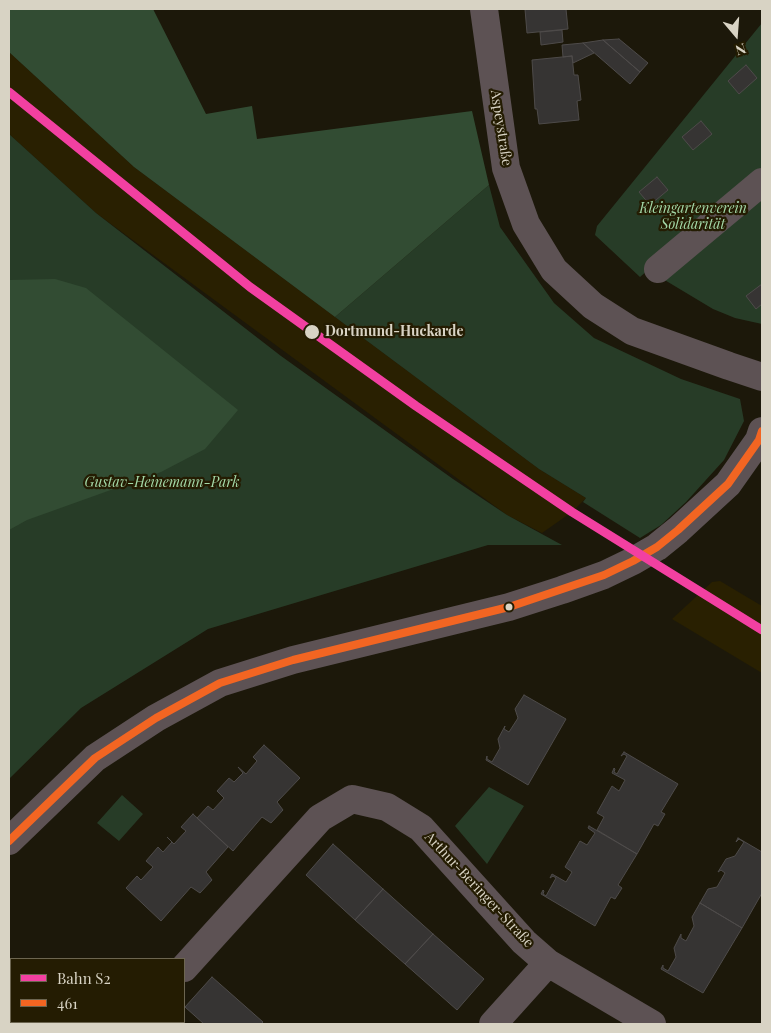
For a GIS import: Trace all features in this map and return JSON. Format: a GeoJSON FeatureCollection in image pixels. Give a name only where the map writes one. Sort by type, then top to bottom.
{"type":"FeatureCollection","features":[{"type":"Feature","properties":{"kind":"street","name":"Aspeystraße"},"geometry":{"type":"LineString","coordinates":[[484,9],[506,168],[526,224],[554,270],[593,306],[632,331],[762,377]]}},
{"type":"Feature","properties":{"kind":"street"},"geometry":{"type":"LineString","coordinates":[[658,269],[762,182]]}},
{"type":"Feature","properties":{"kind":"street"},"geometry":{"type":"LineString","coordinates":[[9,841],[95,758],[156,718],[220,683],[293,660],[509,606],[604,575],[633,561],[657,547],[678,530],[728,484],[751,453],[762,431]]}},
{"type":"Feature","properties":{"kind":"street","name":"Arthur-Beringer-Straße"},"geometry":{"type":"LineString","coordinates":[[185,967],[320,818],[352,799],[387,807],[421,828],[524,942],[548,963],[652,1024]]}},
{"type":"Feature","properties":{"kind":"street"},"geometry":{"type":"LineString","coordinates":[[493,1024],[548,963]]}},
{"type":"Feature","properties":{"kind":"shaded area"},"geometry":{"type":"Polygon","coordinates":[[[9,52],[134,167],[539,469],[586,498],[572,512],[542,533],[507,515],[96,213],[9,134],[9,52]]]}},
{"type":"Feature","properties":{"kind":"shaded area"},"geometry":{"type":"Polygon","coordinates":[[[720,581],[762,606],[762,673],[672,619],[712,582],[720,581]]]}},
{"type":"Feature","properties":{"kind":"green space"},"geometry":{"type":"Polygon","coordinates":[[[9,9],[153,9],[206,114],[252,106],[257,139],[472,111],[489,185],[335,317],[134,167],[9,52],[9,9]]]}},
{"type":"Feature","properties":{"kind":"green space","name":"Kleingartenverein Solidarität"},"geometry":{"type":"Polygon","coordinates":[[[762,23],[762,324],[735,318],[713,309],[648,270],[640,277],[595,235],[597,226],[762,23]]]}},
{"type":"Feature","properties":{"kind":"green space","name":"Gustav-Heinemann-Park"},"geometry":{"type":"Polygon","coordinates":[[[9,134],[96,213],[281,356],[453,479],[507,515],[562,545],[488,545],[208,629],[81,708],[9,779],[9,134]]]}},
{"type":"Feature","properties":{"kind":"green space"},"geometry":{"type":"Polygon","coordinates":[[[489,185],[500,227],[554,303],[594,338],[681,379],[740,399],[744,421],[724,460],[686,502],[661,525],[640,538],[583,502],[586,498],[539,469],[335,317],[489,185]]]}},
{"type":"Feature","properties":{"kind":"green space"},"geometry":{"type":"Polygon","coordinates":[[[55,279],[86,288],[238,410],[205,449],[161,472],[27,520],[9,530],[9,280],[55,279]]]}},
{"type":"Feature","properties":{"kind":"green space"},"geometry":{"type":"Polygon","coordinates":[[[489,787],[524,806],[487,864],[455,826],[489,787]]]}},
{"type":"Feature","properties":{"kind":"green space"},"geometry":{"type":"Polygon","coordinates":[[[122,795],[143,814],[119,841],[97,823],[122,795]]]}},
{"type":"Feature","properties":{"kind":"building"},"geometry":{"type":"Polygon","coordinates":[[[525,9],[566,9],[568,29],[527,33],[525,9]]]}},
{"type":"Feature","properties":{"kind":"building"},"geometry":{"type":"Polygon","coordinates":[[[562,30],[563,42],[541,45],[540,32],[562,30]]]}},
{"type":"Feature","properties":{"kind":"building"},"geometry":{"type":"Polygon","coordinates":[[[619,39],[648,63],[640,72],[603,40],[619,39]]]}},
{"type":"Feature","properties":{"kind":"building"},"geometry":{"type":"Polygon","coordinates":[[[603,40],[640,72],[630,84],[583,43],[603,40]]]}},
{"type":"Feature","properties":{"kind":"building"},"geometry":{"type":"Polygon","coordinates":[[[583,43],[594,53],[573,63],[572,56],[563,57],[562,45],[583,43]]]}},
{"type":"Feature","properties":{"kind":"building"},"geometry":{"type":"Polygon","coordinates":[[[572,56],[574,75],[578,75],[581,100],[577,101],[579,120],[539,124],[537,109],[535,109],[532,60],[572,56]]]}},
{"type":"Feature","properties":{"kind":"building"},"geometry":{"type":"Polygon","coordinates":[[[746,65],[757,78],[739,94],[728,81],[746,65]]]}},
{"type":"Feature","properties":{"kind":"building"},"geometry":{"type":"Polygon","coordinates":[[[701,121],[712,134],[693,150],[682,137],[701,121]]]}},
{"type":"Feature","properties":{"kind":"building"},"geometry":{"type":"Polygon","coordinates":[[[657,177],[668,190],[650,205],[639,192],[657,177]]]}},
{"type":"Feature","properties":{"kind":"building"},"geometry":{"type":"Polygon","coordinates":[[[762,284],[762,304],[756,309],[746,296],[762,284]]]}},
{"type":"Feature","properties":{"kind":"building"},"geometry":{"type":"Polygon","coordinates":[[[524,695],[566,719],[528,785],[486,760],[487,756],[487,759],[492,762],[500,748],[498,739],[505,726],[504,729],[509,732],[518,718],[515,709],[524,695]]]}},
{"type":"Feature","properties":{"kind":"building"},"geometry":{"type":"Polygon","coordinates":[[[264,745],[300,778],[277,802],[283,810],[271,823],[262,817],[233,851],[197,818],[208,806],[213,810],[224,798],[217,791],[229,778],[234,782],[243,773],[238,767],[246,774],[257,761],[253,757],[264,745]]]}},
{"type":"Feature","properties":{"kind":"building"},"geometry":{"type":"Polygon","coordinates":[[[624,752],[678,784],[661,812],[665,814],[658,826],[654,824],[637,854],[597,830],[604,817],[597,813],[612,786],[619,791],[625,780],[612,773],[614,768],[614,772],[617,774],[627,756],[624,754],[621,756],[624,752]]]}},
{"type":"Feature","properties":{"kind":"building"},"geometry":{"type":"Polygon","coordinates":[[[193,814],[228,847],[206,872],[212,880],[200,893],[191,887],[161,921],[126,888],[137,876],[141,880],[153,867],[146,861],[158,847],[163,852],[172,842],[174,844],[186,831],[181,827],[193,814]]]}},
{"type":"Feature","properties":{"kind":"building"},"geometry":{"type":"Polygon","coordinates":[[[589,826],[637,854],[618,885],[622,888],[615,899],[611,897],[595,926],[541,894],[543,890],[543,894],[546,896],[556,878],[553,876],[550,878],[552,874],[566,882],[572,872],[565,867],[580,841],[587,845],[595,833],[588,828],[589,826]]]}},
{"type":"Feature","properties":{"kind":"building"},"geometry":{"type":"Polygon","coordinates":[[[738,838],[762,852],[762,893],[742,928],[700,903],[708,889],[717,887],[725,873],[721,870],[718,872],[726,859],[735,856],[744,842],[739,839],[736,842],[738,838]]]}},
{"type":"Feature","properties":{"kind":"building"},"geometry":{"type":"Polygon","coordinates":[[[333,844],[383,889],[355,920],[306,875],[333,844]]]}},
{"type":"Feature","properties":{"kind":"building"},"geometry":{"type":"Polygon","coordinates":[[[383,889],[433,934],[405,964],[355,920],[383,889]]]}},
{"type":"Feature","properties":{"kind":"building"},"geometry":{"type":"Polygon","coordinates":[[[700,903],[742,928],[703,993],[661,969],[663,965],[663,968],[668,971],[676,957],[674,948],[681,934],[681,938],[686,941],[694,926],[692,917],[700,903]]]}},
{"type":"Feature","properties":{"kind":"building"},"geometry":{"type":"Polygon","coordinates":[[[433,934],[484,979],[457,1010],[405,964],[433,934]]]}},
{"type":"Feature","properties":{"kind":"building"},"geometry":{"type":"Polygon","coordinates":[[[212,977],[263,1022],[261,1024],[204,1024],[185,1007],[212,977]]]}},
{"type":"Feature","properties":{"kind":"building"},"geometry":{"type":"Polygon","coordinates":[[[9,1006],[10,1023],[56,1023],[54,1024],[9,1024],[9,1006]]]}},
{"type":"Feature","properties":{"kind":"rail line","name":"S2"},"geometry":{"type":"LineString","coordinates":[[9,92],[250,287],[416,406],[572,512],[762,630]]}},
{"type":"Feature","properties":{"kind":"transit line","name":"461"},"geometry":{"type":"LineString","coordinates":[[9,841],[95,758],[156,718],[220,683],[293,660],[509,607],[604,575],[633,561],[657,547],[678,530],[728,484],[759,440],[762,431]]}},
{"type":"Feature","properties":{"kind":"place","name":"Dortmund-Huckarde"},"geometry":{"type":"Point","coordinates":[312,332]}}]}
